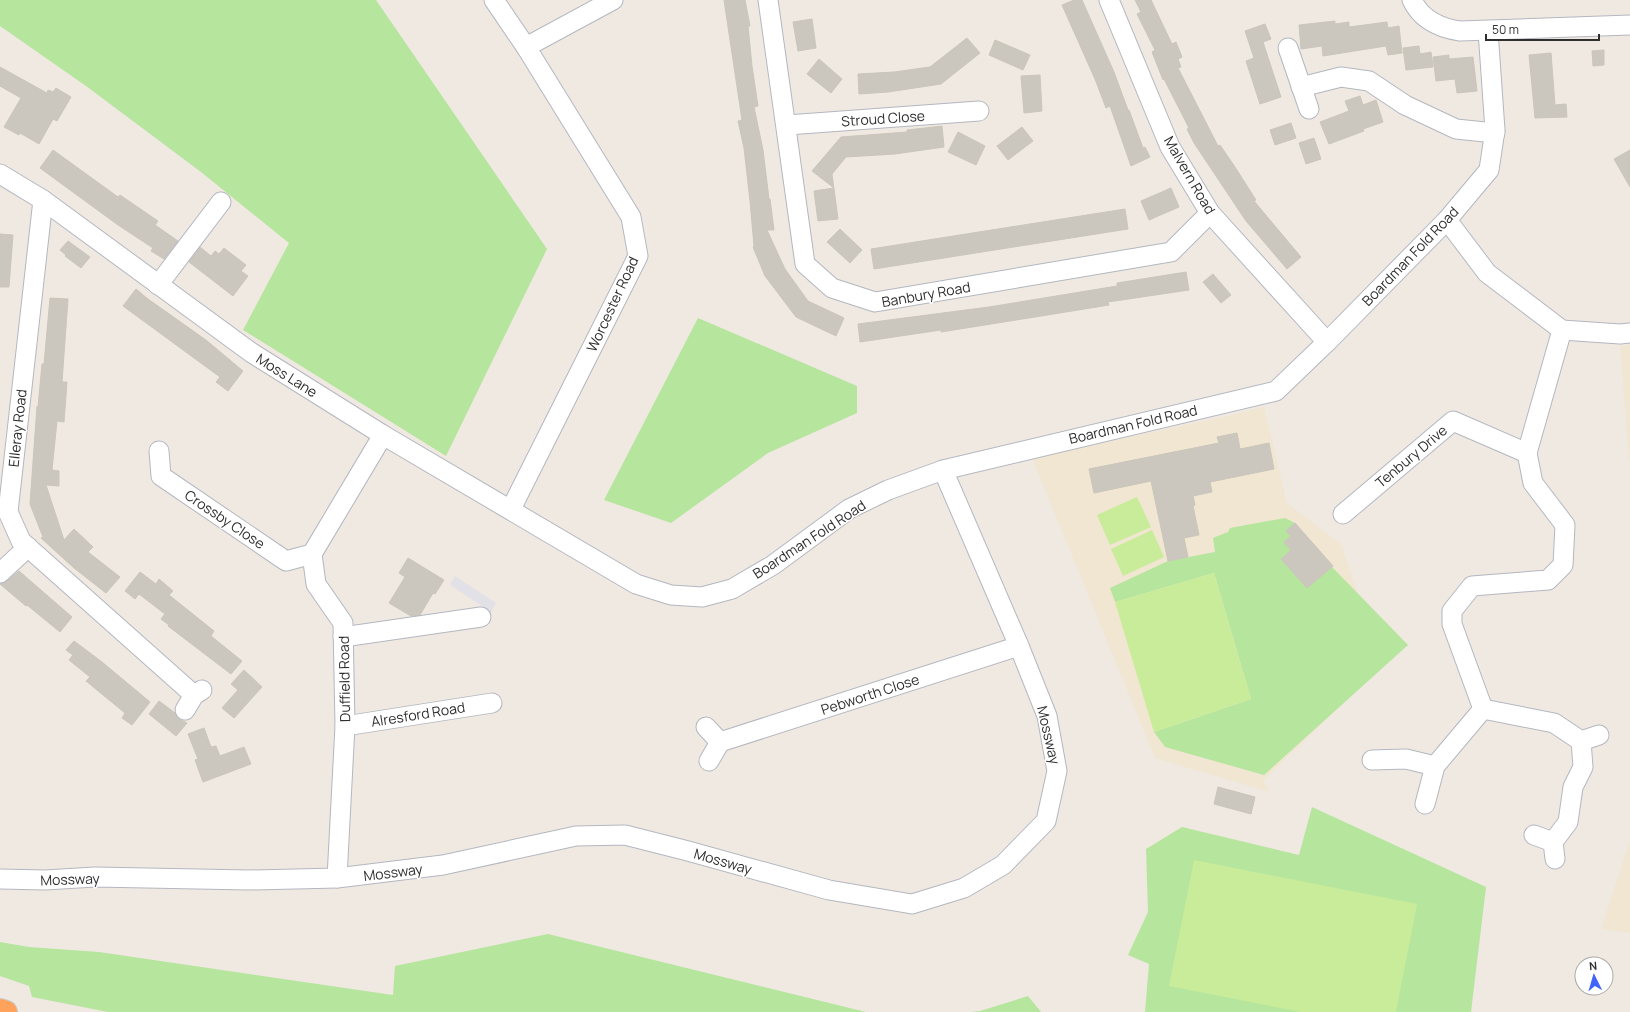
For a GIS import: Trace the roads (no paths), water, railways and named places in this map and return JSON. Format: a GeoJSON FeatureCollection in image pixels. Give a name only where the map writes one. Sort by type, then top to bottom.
{"type":"FeatureCollection","features":[{"type":"Feature","properties":{"kind":"highway"},"geometry":{"type":"LineString","coordinates":[[0,1010],[6,1012]]}},
{"type":"Feature","properties":{"kind":"street","name":"Worcester Road"},"geometry":{"type":"LineString","coordinates":[[494,0],[526,47],[631,217],[638,256],[511,509]]}},
{"type":"Feature","properties":{"kind":"street"},"geometry":{"type":"LineString","coordinates":[[526,47],[613,0]]}},
{"type":"Feature","properties":{"kind":"street","name":"Banbury Road"},"geometry":{"type":"LineString","coordinates":[[768,0],[787,125],[805,264],[832,288],[874,302],[1171,252],[1210,213]]}},
{"type":"Feature","properties":{"kind":"street","name":"Malvern Road"},"geometry":{"type":"LineString","coordinates":[[1109,0],[1170,147],[1210,213],[1327,342]]}},
{"type":"Feature","properties":{"kind":"street"},"geometry":{"type":"LineString","coordinates":[[1412,0],[1416,8],[1423,16],[1448,29],[1460,31],[1630,25]]}},
{"type":"Feature","properties":{"kind":"street","name":"Boardman Fold Road"},"geometry":{"type":"LineString","coordinates":[[589,556],[636,584],[671,595],[702,597],[732,589],[773,565],[849,510],[888,490],[943,470],[1276,391],[1327,342],[1447,220],[1489,170],[1495,133],[1488,31]]}},
{"type":"Feature","properties":{"kind":"street"},"geometry":{"type":"LineString","coordinates":[[1288,48],[1309,109]]}},
{"type":"Feature","properties":{"kind":"street"},"geometry":{"type":"LineString","coordinates":[[1301,87],[1341,77],[1369,81],[1405,105],[1456,129],[1495,133]]}},
{"type":"Feature","properties":{"kind":"street","name":"Stroud Close"},"geometry":{"type":"LineString","coordinates":[[787,125],[979,111]]}},
{"type":"Feature","properties":{"kind":"street","name":"Moss Lane"},"geometry":{"type":"LineString","coordinates":[[0,174],[43,200],[252,353],[383,436],[511,509],[589,556]]}},
{"type":"Feature","properties":{"kind":"street","name":"Elleray Road"},"geometry":{"type":"LineString","coordinates":[[43,200],[8,512],[21,541],[194,698]]}},
{"type":"Feature","properties":{"kind":"street"},"geometry":{"type":"LineString","coordinates":[[158,285],[221,202]]}},
{"type":"Feature","properties":{"kind":"street"},"geometry":{"type":"LineString","coordinates":[[1447,220],[1487,273],[1562,330],[1620,334],[1630,332]]}},
{"type":"Feature","properties":{"kind":"street"},"geometry":{"type":"LineString","coordinates":[[1483,709],[1452,624],[1452,611],[1472,586],[1548,580],[1563,565],[1565,525],[1533,483],[1527,453],[1562,330]]}},
{"type":"Feature","properties":{"kind":"street","name":"Tenbury Drive"},"geometry":{"type":"LineString","coordinates":[[1343,514],[1452,421],[1527,453]]}},
{"type":"Feature","properties":{"kind":"street"},"geometry":{"type":"LineString","coordinates":[[312,554],[383,436]]}},
{"type":"Feature","properties":{"kind":"street","name":"Crossby Close"},"geometry":{"type":"LineString","coordinates":[[159,451],[161,476],[286,561],[312,554]]}},
{"type":"Feature","properties":{"kind":"street","name":"Mossway"},"geometry":{"type":"LineString","coordinates":[[0,879],[45,880],[95,877],[249,880],[337,878],[443,865],[576,836],[625,835],[829,890],[912,904],[964,888],[1002,865],[1046,821],[1057,771],[1047,716],[1019,646],[943,470]]}},
{"type":"Feature","properties":{"kind":"street"},"geometry":{"type":"LineString","coordinates":[[0,573],[28,548]]}},
{"type":"Feature","properties":{"kind":"street","name":"Duffield Road"},"geometry":{"type":"LineString","coordinates":[[312,554],[316,584],[343,623],[345,726],[337,878]]}},
{"type":"Feature","properties":{"kind":"street"},"geometry":{"type":"LineString","coordinates":[[343,637],[481,617]]}},
{"type":"Feature","properties":{"kind":"street","name":"Pebworth Close"},"geometry":{"type":"LineString","coordinates":[[720,742],[1019,646]]}},
{"type":"Feature","properties":{"kind":"street","name":"Alresford Road"},"geometry":{"type":"LineString","coordinates":[[345,726],[492,703]]}},
{"type":"Feature","properties":{"kind":"street"},"geometry":{"type":"LineString","coordinates":[[1483,709],[1554,723],[1581,741]]}},
{"type":"Feature","properties":{"kind":"street"},"geometry":{"type":"LineString","coordinates":[[1425,804],[1435,766],[1483,709]]}},
{"type":"Feature","properties":{"kind":"street"},"geometry":{"type":"LineString","coordinates":[[706,727],[720,742],[709,761]]}},
{"type":"Feature","properties":{"kind":"street"},"geometry":{"type":"LineString","coordinates":[[1581,741],[1598,734]]}},
{"type":"Feature","properties":{"kind":"street"},"geometry":{"type":"LineString","coordinates":[[1534,835],[1554,851],[1568,822],[1573,786],[1583,767],[1581,741]]}},
{"type":"Feature","properties":{"kind":"street"},"geometry":{"type":"LineString","coordinates":[[1372,760],[1406,759],[1435,766]]}}]}
